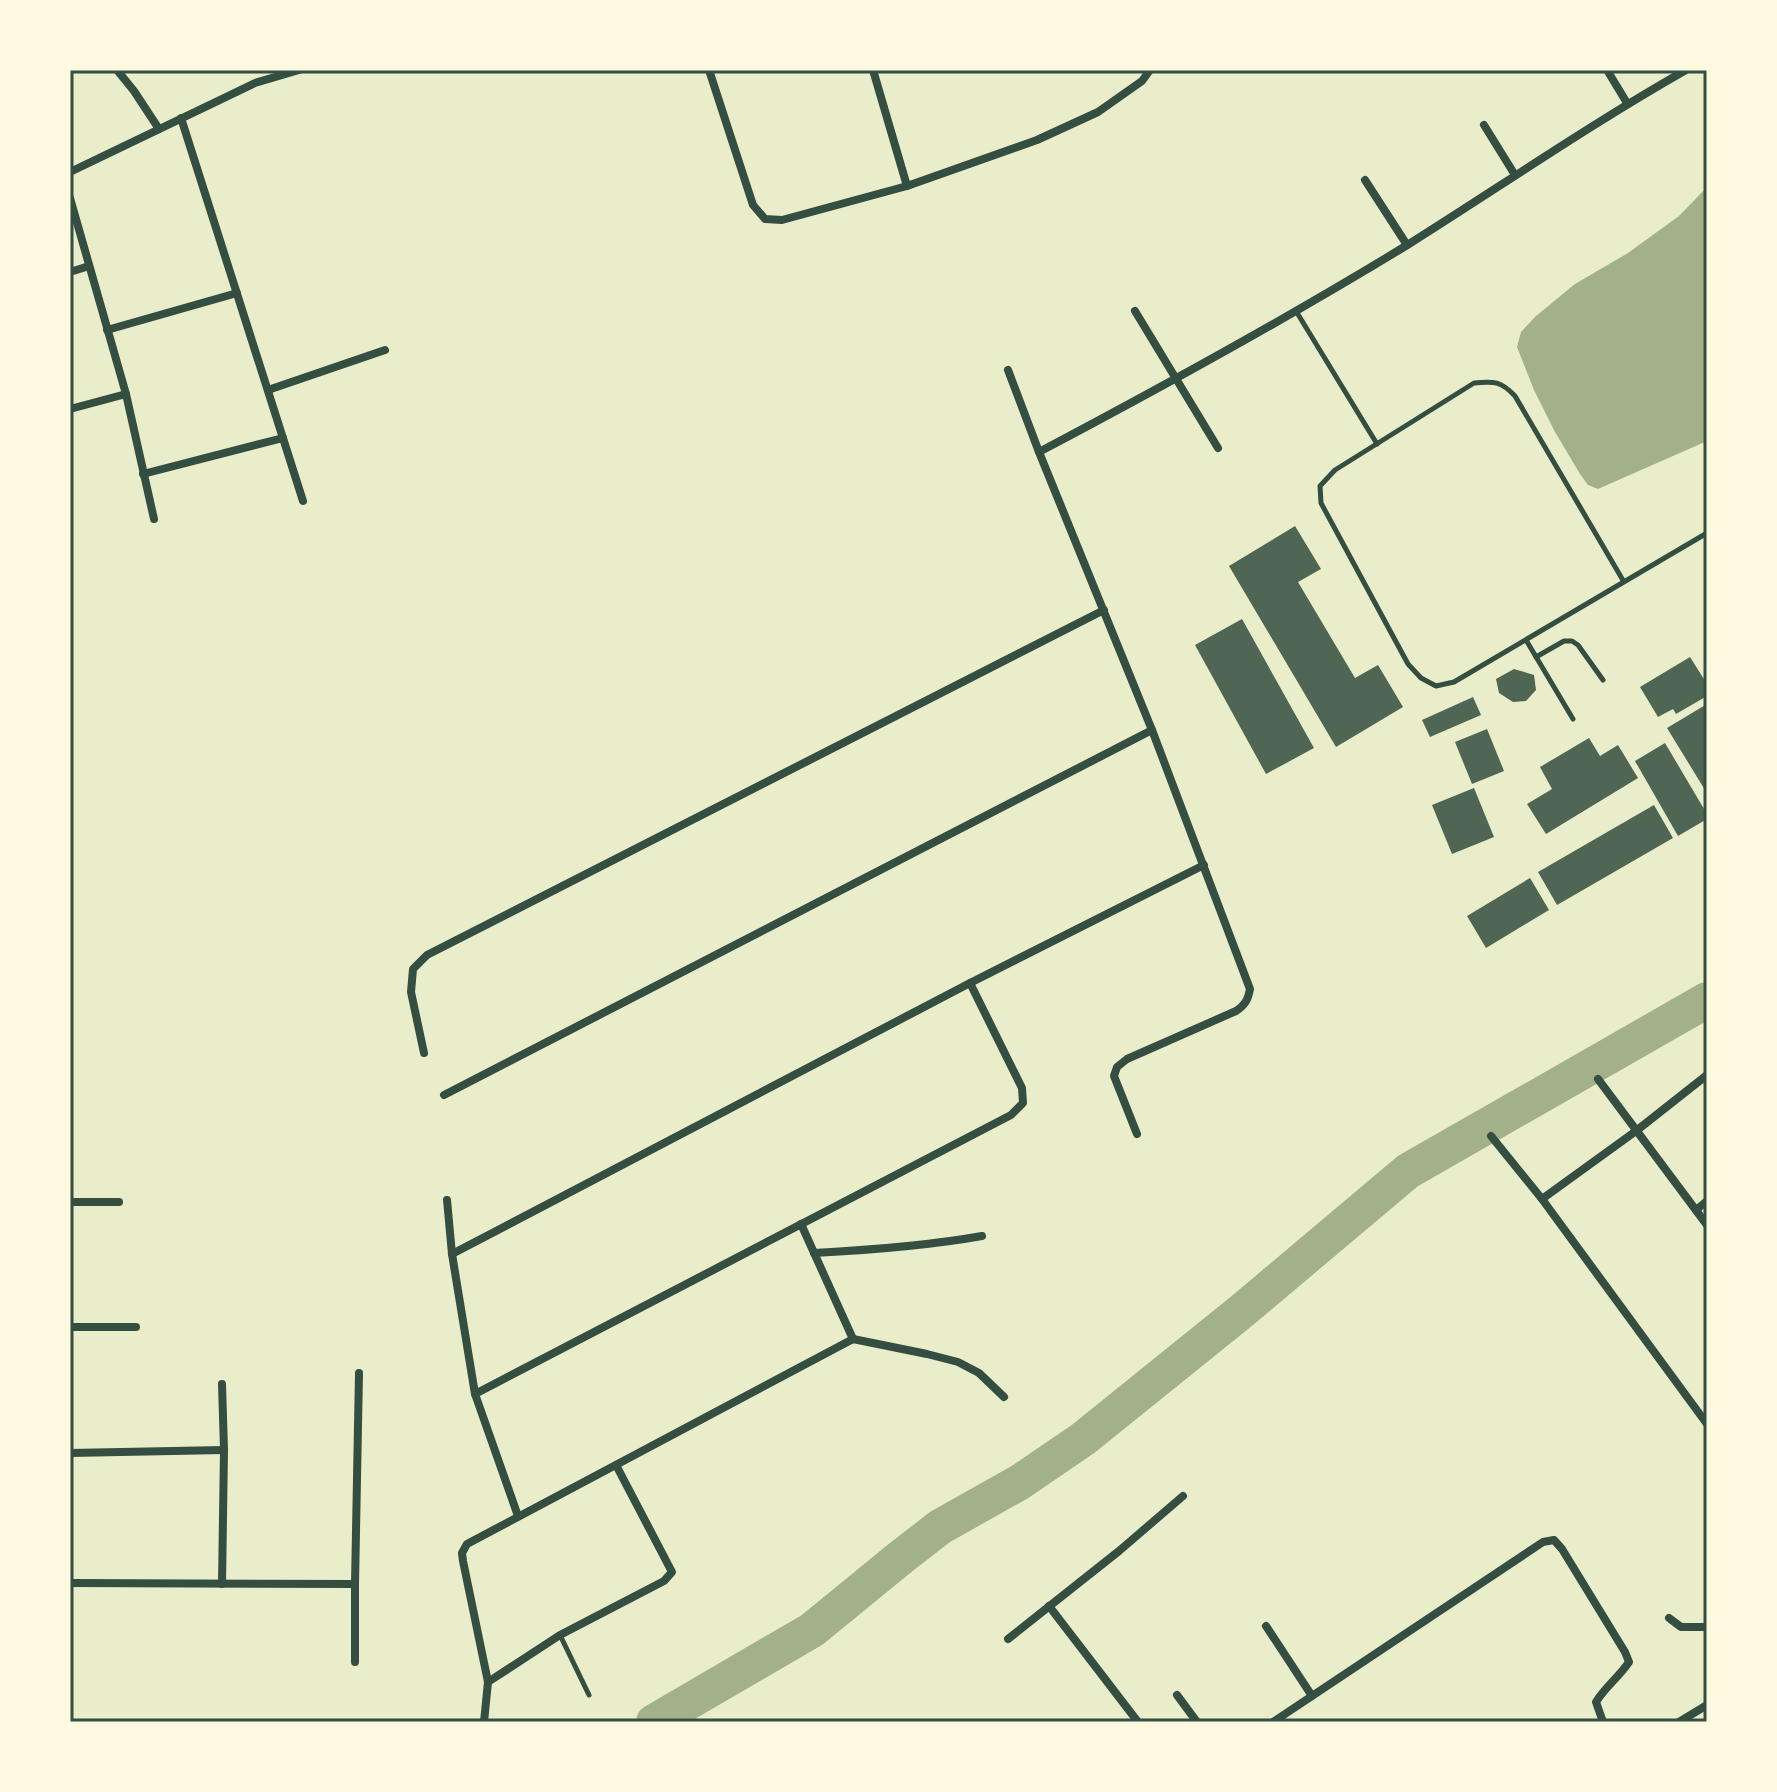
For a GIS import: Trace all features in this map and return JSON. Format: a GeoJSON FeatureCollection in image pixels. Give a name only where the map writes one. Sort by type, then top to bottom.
{"type":"FeatureCollection","features":[{"type":"Feature","properties":{"kind":"street"},"geometry":{"type":"LineString","coordinates":[[117,70],[159,129]]}},
{"type":"Feature","properties":{"kind":"street"},"geometry":{"type":"LineString","coordinates":[[70,172],[255,83],[299,70]]}},
{"type":"Feature","properties":{"kind":"street"},"geometry":{"type":"LineString","coordinates":[[709,70],[753,205],[765,219],[782,220],[907,186],[1037,140],[1098,112],[1142,81],[1150,70]]}},
{"type":"Feature","properties":{"kind":"street"},"geometry":{"type":"LineString","coordinates":[[873,70],[907,186]]}},
{"type":"Feature","properties":{"kind":"street"},"geometry":{"type":"LineString","coordinates":[[1607,70],[1627,103]]}},
{"type":"Feature","properties":{"kind":"street"},"geometry":{"type":"LineString","coordinates":[[1039,452],[1176,380],[1407,245],[1627,103],[1686,70]]}},
{"type":"Feature","properties":{"kind":"street"},"geometry":{"type":"LineString","coordinates":[[181,118],[303,501]]}},
{"type":"Feature","properties":{"kind":"street"},"geometry":{"type":"LineString","coordinates":[[1484,125],[1515,175]]}},
{"type":"Feature","properties":{"kind":"street"},"geometry":{"type":"LineString","coordinates":[[1365,180],[1407,245]]}},
{"type":"Feature","properties":{"kind":"street"},"geometry":{"type":"LineString","coordinates":[[70,198],[126,394],[154,519]]}},
{"type":"Feature","properties":{"kind":"street"},"geometry":{"type":"LineString","coordinates":[[70,272],[89,266]]}},
{"type":"Feature","properties":{"kind":"street"},"geometry":{"type":"LineString","coordinates":[[107,330],[237,293]]}},
{"type":"Feature","properties":{"kind":"street"},"geometry":{"type":"LineString","coordinates":[[1135,311],[1218,448]]}},
{"type":"Feature","properties":{"kind":"street"},"geometry":{"type":"LineString","coordinates":[[268,390],[385,350]]}},
{"type":"Feature","properties":{"kind":"street"},"geometry":{"type":"LineString","coordinates":[[1008,370],[1152,730],[1250,989],[1249,998],[1236,1011],[1127,1059],[1117,1067],[1114,1076],[1137,1134]]}},
{"type":"Feature","properties":{"kind":"street"},"geometry":{"type":"LineString","coordinates":[[70,409],[126,394]]}},
{"type":"Feature","properties":{"kind":"street"},"geometry":{"type":"LineString","coordinates":[[143,474],[283,438]]}},
{"type":"Feature","properties":{"kind":"street"},"geometry":{"type":"LineString","coordinates":[[424,1053],[411,992],[413,969],[427,955],[1104,610]]}},
{"type":"Feature","properties":{"kind":"street"},"geometry":{"type":"LineString","coordinates":[[444,1095],[1152,730]]}},
{"type":"Feature","properties":{"kind":"street"},"geometry":{"type":"LineString","coordinates":[[452,1254],[970,983],[1204,865]]}},
{"type":"Feature","properties":{"kind":"street"},"geometry":{"type":"LineString","coordinates":[[475,1394],[1011,1115],[1023,1103],[1022,1088],[970,983]]}},
{"type":"Feature","properties":{"kind":"street"},"geometry":{"type":"LineString","coordinates":[[1542,1199],[1707,1075]]}},
{"type":"Feature","properties":{"kind":"street"},"geometry":{"type":"LineString","coordinates":[[1598,1079],[1707,1225]]}},
{"type":"Feature","properties":{"kind":"street"},"geometry":{"type":"LineString","coordinates":[[1491,1136],[1542,1199],[1707,1424]]}},
{"type":"Feature","properties":{"kind":"street"},"geometry":{"type":"LineString","coordinates":[[447,1200],[452,1254],[475,1394],[518,1516]]}},
{"type":"Feature","properties":{"kind":"street"},"geometry":{"type":"LineString","coordinates":[[1696,1210],[1707,1201]]}},
{"type":"Feature","properties":{"kind":"street"},"geometry":{"type":"LineString","coordinates":[[70,1202],[119,1202]]}},
{"type":"Feature","properties":{"kind":"street"},"geometry":{"type":"LineString","coordinates":[[801,1224],[853,1339]]}},
{"type":"Feature","properties":{"kind":"street"},"geometry":{"type":"LineString","coordinates":[[814,1253],[886,1250],[982,1236]]}},
{"type":"Feature","properties":{"kind":"street"},"geometry":{"type":"LineString","coordinates":[[70,1327],[136,1327]]}},
{"type":"Feature","properties":{"kind":"street"},"geometry":{"type":"LineString","coordinates":[[484,1722],[488,1682],[462,1553],[467,1544],[853,1339],[958,1362],[979,1373],[1004,1397]]}},
{"type":"Feature","properties":{"kind":"street"},"geometry":{"type":"LineString","coordinates":[[355,1662],[359,1373]]}},
{"type":"Feature","properties":{"kind":"street"},"geometry":{"type":"LineString","coordinates":[[222,1384],[222,1584]]}},
{"type":"Feature","properties":{"kind":"street"},"geometry":{"type":"LineString","coordinates":[[70,1453],[224,1450]]}},
{"type":"Feature","properties":{"kind":"street"},"geometry":{"type":"LineString","coordinates":[[488,1682],[560,1635],[664,1581],[672,1572],[616,1465]]}},
{"type":"Feature","properties":{"kind":"street"},"geometry":{"type":"LineString","coordinates":[[1008,1639],[1183,1496]]}},
{"type":"Feature","properties":{"kind":"street"},"geometry":{"type":"LineString","coordinates":[[1273,1722],[1543,1542],[1554,1540],[1629,1662],[1596,1702],[1603,1722]]}},
{"type":"Feature","properties":{"kind":"street"},"geometry":{"type":"LineString","coordinates":[[70,1583],[355,1584]]}},
{"type":"Feature","properties":{"kind":"street"},"geometry":{"type":"LineString","coordinates":[[1049,1606],[1138,1722]]}},
{"type":"Feature","properties":{"kind":"street"},"geometry":{"type":"LineString","coordinates":[[1669,1618],[1681,1627],[1707,1627]]}},
{"type":"Feature","properties":{"kind":"street"},"geometry":{"type":"LineString","coordinates":[[1266,1626],[1312,1696]]}},
{"type":"Feature","properties":{"kind":"street"},"geometry":{"type":"LineString","coordinates":[[1177,1695],[1197,1722]]}},
{"type":"Feature","properties":{"kind":"street"},"geometry":{"type":"LineString","coordinates":[[1679,1722],[1707,1705]]}},
{"type":"Feature","properties":{"kind":"lane"},"geometry":{"type":"LineString","coordinates":[[1295,310],[1377,444]]}},
{"type":"Feature","properties":{"kind":"lane"},"geometry":{"type":"LineString","coordinates":[[1624,582],[1515,396],[1495,381],[1474,383],[1335,470],[1320,486],[1321,503],[1408,664],[1421,678],[1436,686],[1454,682],[1526,640],[1707,533]]}},
{"type":"Feature","properties":{"kind":"lane"},"geometry":{"type":"LineString","coordinates":[[1526,640],[1573,719]]}},
{"type":"Feature","properties":{"kind":"lane"},"geometry":{"type":"LineString","coordinates":[[1536,657],[1564,641],[1572,641],[1603,680]]}},
{"type":"Feature","properties":{"kind":"lane"},"geometry":{"type":"LineString","coordinates":[[560,1635],[589,1695]]}},
{"type":"Feature","properties":{"kind":"shaded area"},"geometry":{"type":"Polygon","coordinates":[[[1707,187],[1707,441],[1598,489],[1588,485],[1580,474],[1534,390],[1517,347],[1521,332],[1575,284],[1628,253],[1679,216],[1707,187]]]}},
{"type":"Feature","properties":{"kind":"building"},"geometry":{"type":"Polygon","coordinates":[[[1295,526],[1321,569],[1298,582],[1355,678],[1378,665],[1403,707],[1336,747],[1229,566],[1295,526]]]}},
{"type":"Feature","properties":{"kind":"building"},"geometry":{"type":"Polygon","coordinates":[[[1242,619],[1314,748],[1266,774],[1195,645],[1242,619]]]}},
{"type":"Feature","properties":{"kind":"building"},"geometry":{"type":"Polygon","coordinates":[[[1690,657],[1707,684],[1707,696],[1676,714],[1673,709],[1658,717],[1640,687],[1690,657]]]}},
{"type":"Feature","properties":{"kind":"building"},"geometry":{"type":"Polygon","coordinates":[[[1514,669],[1534,675],[1536,690],[1526,701],[1513,702],[1499,693],[1496,679],[1514,669]]]}},
{"type":"Feature","properties":{"kind":"building"},"geometry":{"type":"Polygon","coordinates":[[[1473,697],[1481,715],[1430,737],[1422,720],[1473,697]]]}},
{"type":"Feature","properties":{"kind":"building"},"geometry":{"type":"Polygon","coordinates":[[[1707,704],[1707,789],[1705,790],[1667,728],[1707,704]]]}},
{"type":"Feature","properties":{"kind":"building"},"geometry":{"type":"Polygon","coordinates":[[[1487,729],[1504,771],[1472,784],[1455,742],[1487,729]]]}},
{"type":"Feature","properties":{"kind":"building"},"geometry":{"type":"Polygon","coordinates":[[[1589,738],[1600,756],[1618,745],[1638,778],[1546,834],[1527,804],[1552,789],[1540,767],[1589,738]]]}},
{"type":"Feature","properties":{"kind":"building"},"geometry":{"type":"Polygon","coordinates":[[[1665,743],[1707,814],[1707,819],[1678,836],[1635,761],[1665,743]]]}},
{"type":"Feature","properties":{"kind":"building"},"geometry":{"type":"Polygon","coordinates":[[[1474,788],[1494,837],[1452,854],[1432,805],[1474,788]]]}},
{"type":"Feature","properties":{"kind":"building"},"geometry":{"type":"Polygon","coordinates":[[[1654,805],[1673,838],[1557,905],[1538,872],[1654,805]]]}},
{"type":"Feature","properties":{"kind":"building"},"geometry":{"type":"Polygon","coordinates":[[[1530,878],[1549,910],[1486,948],[1467,916],[1530,878]]]}},
{"type":"Feature","properties":{"kind":"waterway"},"geometry":{"type":"LineString","coordinates":[[654,1722],[812,1630],[940,1527],[1020,1482],[1083,1439],[1408,1171],[1707,1000]]}}]}
